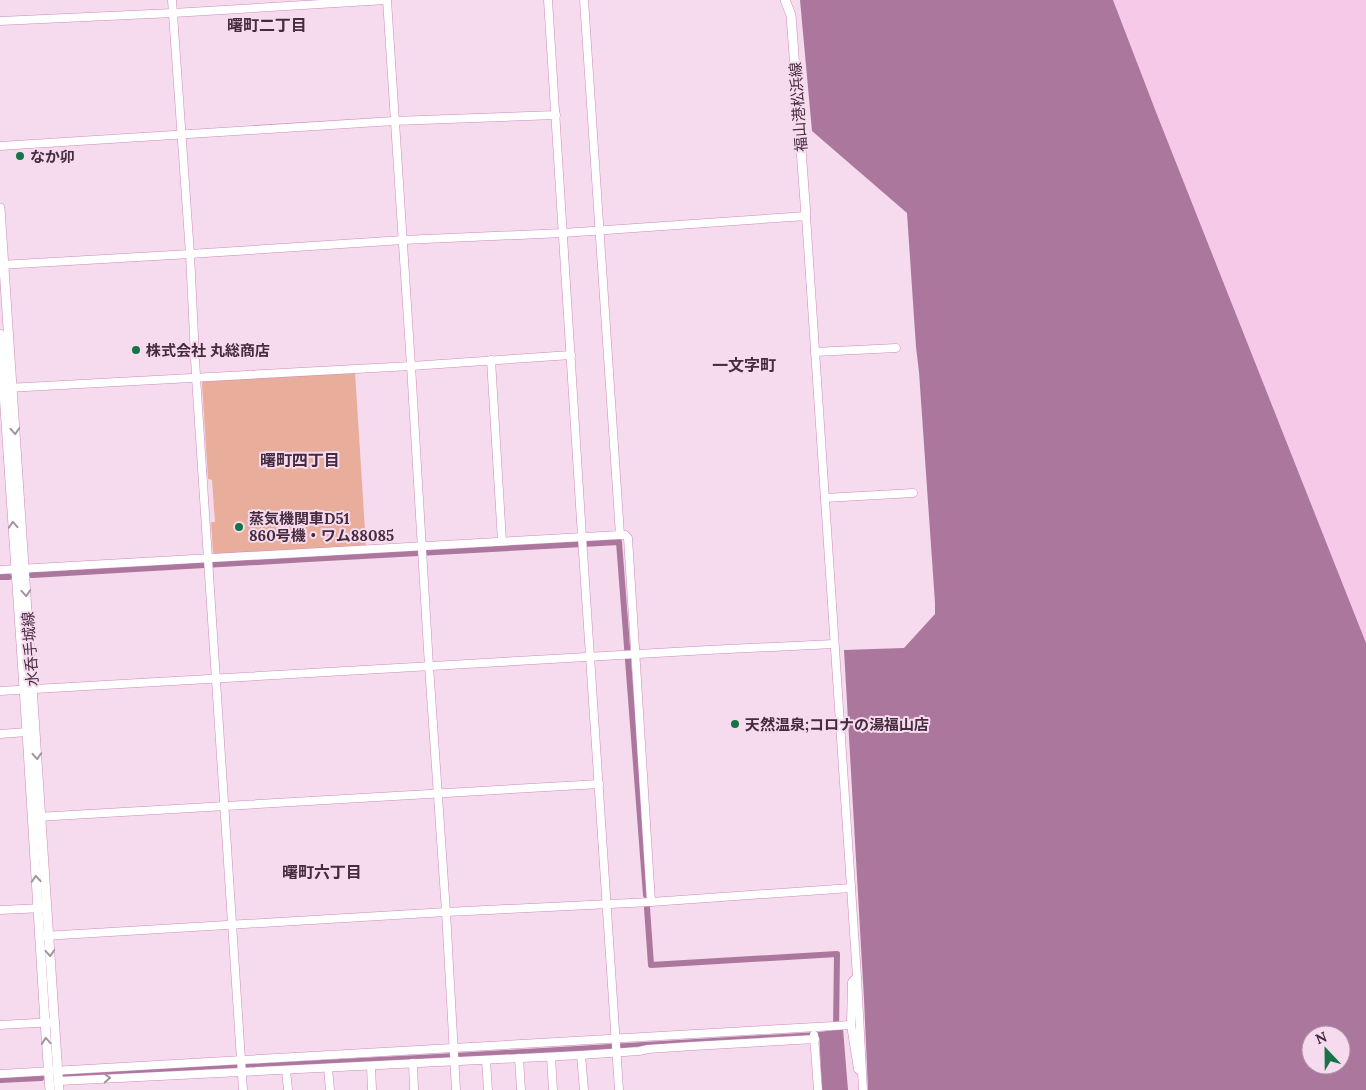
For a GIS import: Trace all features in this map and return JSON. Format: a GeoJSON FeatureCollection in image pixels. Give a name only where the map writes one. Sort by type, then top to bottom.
{"type":"FeatureCollection","features":[{"type":"Feature","properties":{"kind":"main road","name":"福山港松浜線"},"geometry":{"type":"LineString","coordinates":[[785,0],[791,15],[806,216]]}},
{"type":"Feature","properties":{"kind":"main road","name":"水呑手城線"},"geometry":{"type":"LineString","coordinates":[[0,208],[5,388]]}},
{"type":"Feature","properties":{"kind":"main road","name":"水呑手城線"},"geometry":{"type":"LineString","coordinates":[[0,334],[20,569],[45,936],[55,1022],[53,1071],[50,1090]]}},
{"type":"Feature","properties":{"kind":"main road","name":"水呑手城線"},"geometry":{"type":"LineString","coordinates":[[28,689],[27,732],[37,817]]}},
{"type":"Feature","properties":{"kind":"main road","name":"水呑手城線"},"geometry":{"type":"LineString","coordinates":[[45,936],[45,1022],[53,1071],[59,1085]]}},
{"type":"Feature","properties":{"kind":"street"},"geometry":{"type":"LineString","coordinates":[[172,0],[243,1090]]}},
{"type":"Feature","properties":{"kind":"street"},"geometry":{"type":"LineString","coordinates":[[0,21],[386,0],[403,240],[456,1090]]}},
{"type":"Feature","properties":{"kind":"street"},"geometry":{"type":"LineString","coordinates":[[548,0],[619,1090]]}},
{"type":"Feature","properties":{"kind":"street"},"geometry":{"type":"LineString","coordinates":[[584,0],[620,535]]}},
{"type":"Feature","properties":{"kind":"street"},"geometry":{"type":"LineString","coordinates":[[0,146],[394,122],[556,115]]}},
{"type":"Feature","properties":{"kind":"street"},"geometry":{"type":"LineString","coordinates":[[2,265],[403,240],[600,231],[806,216],[864,1090]]}},
{"type":"Feature","properties":{"kind":"street"},"geometry":{"type":"LineString","coordinates":[[815,352],[896,348]]}},
{"type":"Feature","properties":{"kind":"street"},"geometry":{"type":"LineString","coordinates":[[5,388],[411,366],[571,355]]}},
{"type":"Feature","properties":{"kind":"street"},"geometry":{"type":"LineString","coordinates":[[491,360],[502,541]]}},
{"type":"Feature","properties":{"kind":"street"},"geometry":{"type":"LineString","coordinates":[[825,498],[913,493]]}},
{"type":"Feature","properties":{"kind":"street"},"geometry":{"type":"LineString","coordinates":[[0,570],[208,558],[422,551],[502,541],[582,542],[625,535],[628,538],[651,902]]}},
{"type":"Feature","properties":{"kind":"street"},"geometry":{"type":"LineString","coordinates":[[0,691],[834,644]]}},
{"type":"Feature","properties":{"kind":"street"},"geometry":{"type":"LineString","coordinates":[[0,734],[27,732]]}},
{"type":"Feature","properties":{"kind":"street"},"geometry":{"type":"LineString","coordinates":[[37,817],[599,784]]}},
{"type":"Feature","properties":{"kind":"street"},"geometry":{"type":"LineString","coordinates":[[45,936],[651,902],[851,888]]}},
{"type":"Feature","properties":{"kind":"street"},"geometry":{"type":"LineString","coordinates":[[0,910],[43,908]]}},
{"type":"Feature","properties":{"kind":"street"},"geometry":{"type":"LineString","coordinates":[[858,977],[852,982],[848,1025],[858,1069],[862,1074]]}},
{"type":"Feature","properties":{"kind":"street"},"geometry":{"type":"LineString","coordinates":[[0,1025],[55,1022]]}},
{"type":"Feature","properties":{"kind":"street"},"geometry":{"type":"LineString","coordinates":[[59,1085],[241,1066],[286,1070],[413,1063],[454,1055],[486,1060],[581,1055],[615,1045],[693,1046],[814,1034],[829,1026],[848,1025]]}},
{"type":"Feature","properties":{"kind":"street"},"geometry":{"type":"LineString","coordinates":[[0,1074],[241,1066],[814,1034]]}},
{"type":"Feature","properties":{"kind":"street"},"geometry":{"type":"LineString","coordinates":[[814,1034],[818,1090]]}},
{"type":"Feature","properties":{"kind":"street"},"geometry":{"type":"LineString","coordinates":[[581,1055],[584,1090]]}},
{"type":"Feature","properties":{"kind":"street"},"geometry":{"type":"LineString","coordinates":[[551,1056],[553,1090]]}},
{"type":"Feature","properties":{"kind":"street"},"geometry":{"type":"LineString","coordinates":[[519,1058],[521,1090]]}},
{"type":"Feature","properties":{"kind":"street"},"geometry":{"type":"LineString","coordinates":[[486,1060],[488,1090]]}},
{"type":"Feature","properties":{"kind":"street"},"geometry":{"type":"LineString","coordinates":[[413,1063],[414,1090]]}},
{"type":"Feature","properties":{"kind":"street"},"geometry":{"type":"LineString","coordinates":[[371,1066],[372,1090]]}},
{"type":"Feature","properties":{"kind":"street"},"geometry":{"type":"LineString","coordinates":[[328,1068],[330,1090]]}},
{"type":"Feature","properties":{"kind":"street"},"geometry":{"type":"LineString","coordinates":[[286,1070],[288,1090]]}},
{"type":"Feature","properties":{"kind":"shaded area"},"geometry":{"type":"Polygon","coordinates":[[[800,0],[1113,0],[1366,643],[1366,1090],[868,1090],[844,650],[904,648],[935,614],[907,213],[812,131],[800,0]]]}},
{"type":"Feature","properties":{"kind":"shaded area"},"geometry":{"type":"Polygon","coordinates":[[[1113,0],[1366,0],[1366,643],[1156,112],[1113,0]]]}},
{"type":"Feature","properties":{"kind":"shaded area"},"geometry":{"type":"Polygon","coordinates":[[[355,372],[366,546],[215,555],[213,552],[211,522],[215,522],[212,480],[208,479],[203,380],[355,372]]]}},
{"type":"Feature","properties":{"kind":"shaded area"},"geometry":{"type":"Polygon","coordinates":[[[843,1029],[848,1090],[822,1090],[819,1032],[843,1029]]]}},
{"type":"Feature","properties":{"kind":"waterway"},"geometry":{"type":"LineString","coordinates":[[32,575],[619,542],[646,895]]}},
{"type":"Feature","properties":{"kind":"waterway"},"geometry":{"type":"LineString","coordinates":[[0,577],[9,577]]}},
{"type":"Feature","properties":{"kind":"waterway"},"geometry":{"type":"LineString","coordinates":[[647,908],[651,965],[837,954],[836,1030]]}},
{"type":"Feature","properties":{"kind":"waterway"},"geometry":{"type":"LineString","coordinates":[[66,1076],[818,1035]]}},
{"type":"Feature","properties":{"kind":"waterway"},"geometry":{"type":"LineString","coordinates":[[0,1080],[41,1078]]}},
{"type":"Feature","properties":{"kind":"place","name":"なか卯"},"geometry":{"type":"Point","coordinates":[20,156]}},
{"type":"Feature","properties":{"kind":"place","name":"株式会社 丸総商店"},"geometry":{"type":"Point","coordinates":[136,350]}},
{"type":"Feature","properties":{"kind":"place","name":"蒸気機関車D51 860号機・ワム88085"},"geometry":{"type":"Point","coordinates":[239,527]}},
{"type":"Feature","properties":{"kind":"place","name":"天然温泉;コロナの湯福山店"},"geometry":{"type":"Point","coordinates":[735,724]}},
{"type":"Feature","properties":{"kind":"district","name":"曙町二丁目"},"geometry":{"type":"Point","coordinates":[267,25]}},
{"type":"Feature","properties":{"kind":"district","name":"一文字町"},"geometry":{"type":"Point","coordinates":[744,365]}},
{"type":"Feature","properties":{"kind":"district","name":"曙町四丁目"},"geometry":{"type":"Point","coordinates":[300,460]}},
{"type":"Feature","properties":{"kind":"district","name":"曙町六丁目"},"geometry":{"type":"Point","coordinates":[322,872]}}]}
